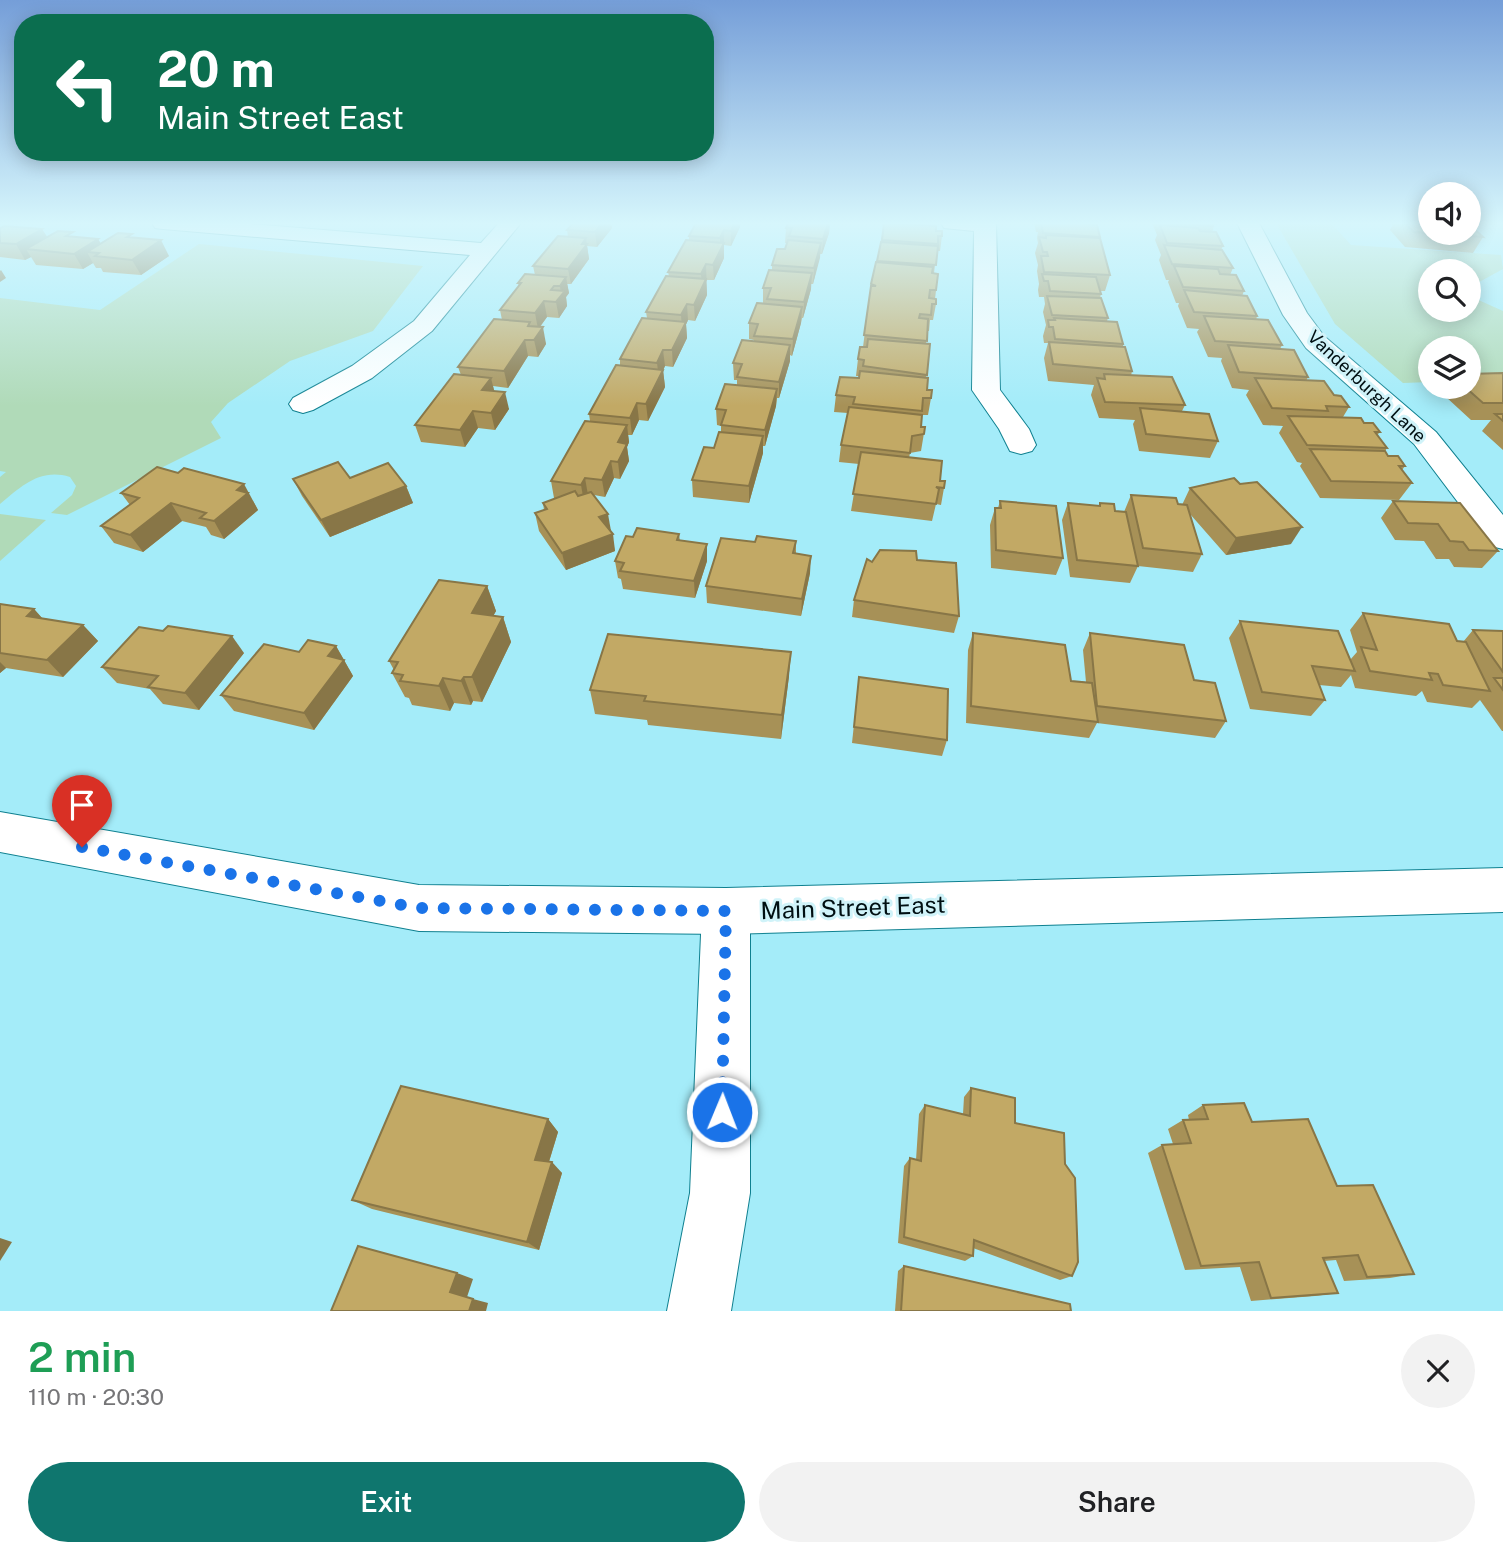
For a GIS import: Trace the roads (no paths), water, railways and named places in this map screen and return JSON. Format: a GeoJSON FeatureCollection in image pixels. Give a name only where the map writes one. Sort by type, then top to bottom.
{"type":"FeatureCollection","features":[{"type":"Feature","properties":{"kind":"street"},"geometry":{"type":"LineString","coordinates":[[303,404],[362,372],[423,326],[457,284]]}},
{"type":"Feature","properties":{"kind":"street"},"geometry":{"type":"LineString","coordinates":[[985,284],[986,390],[1014,429],[1021,445]]}},
{"type":"Feature","properties":{"kind":"street","name":"Vanderburgh Lane"},"geometry":{"type":"LineString","coordinates":[[1279,284],[1295,315],[1315,342],[1425,438],[1503,538]]}},
{"type":"Feature","properties":{"kind":"street","name":"Main Street East"},"geometry":{"type":"LineString","coordinates":[[0,832],[419,908],[726,911],[1503,890]]}},
{"type":"Feature","properties":{"kind":"street"},"geometry":{"type":"LineString","coordinates":[[699,1311],[720,1194],[726,911]]}}]}
